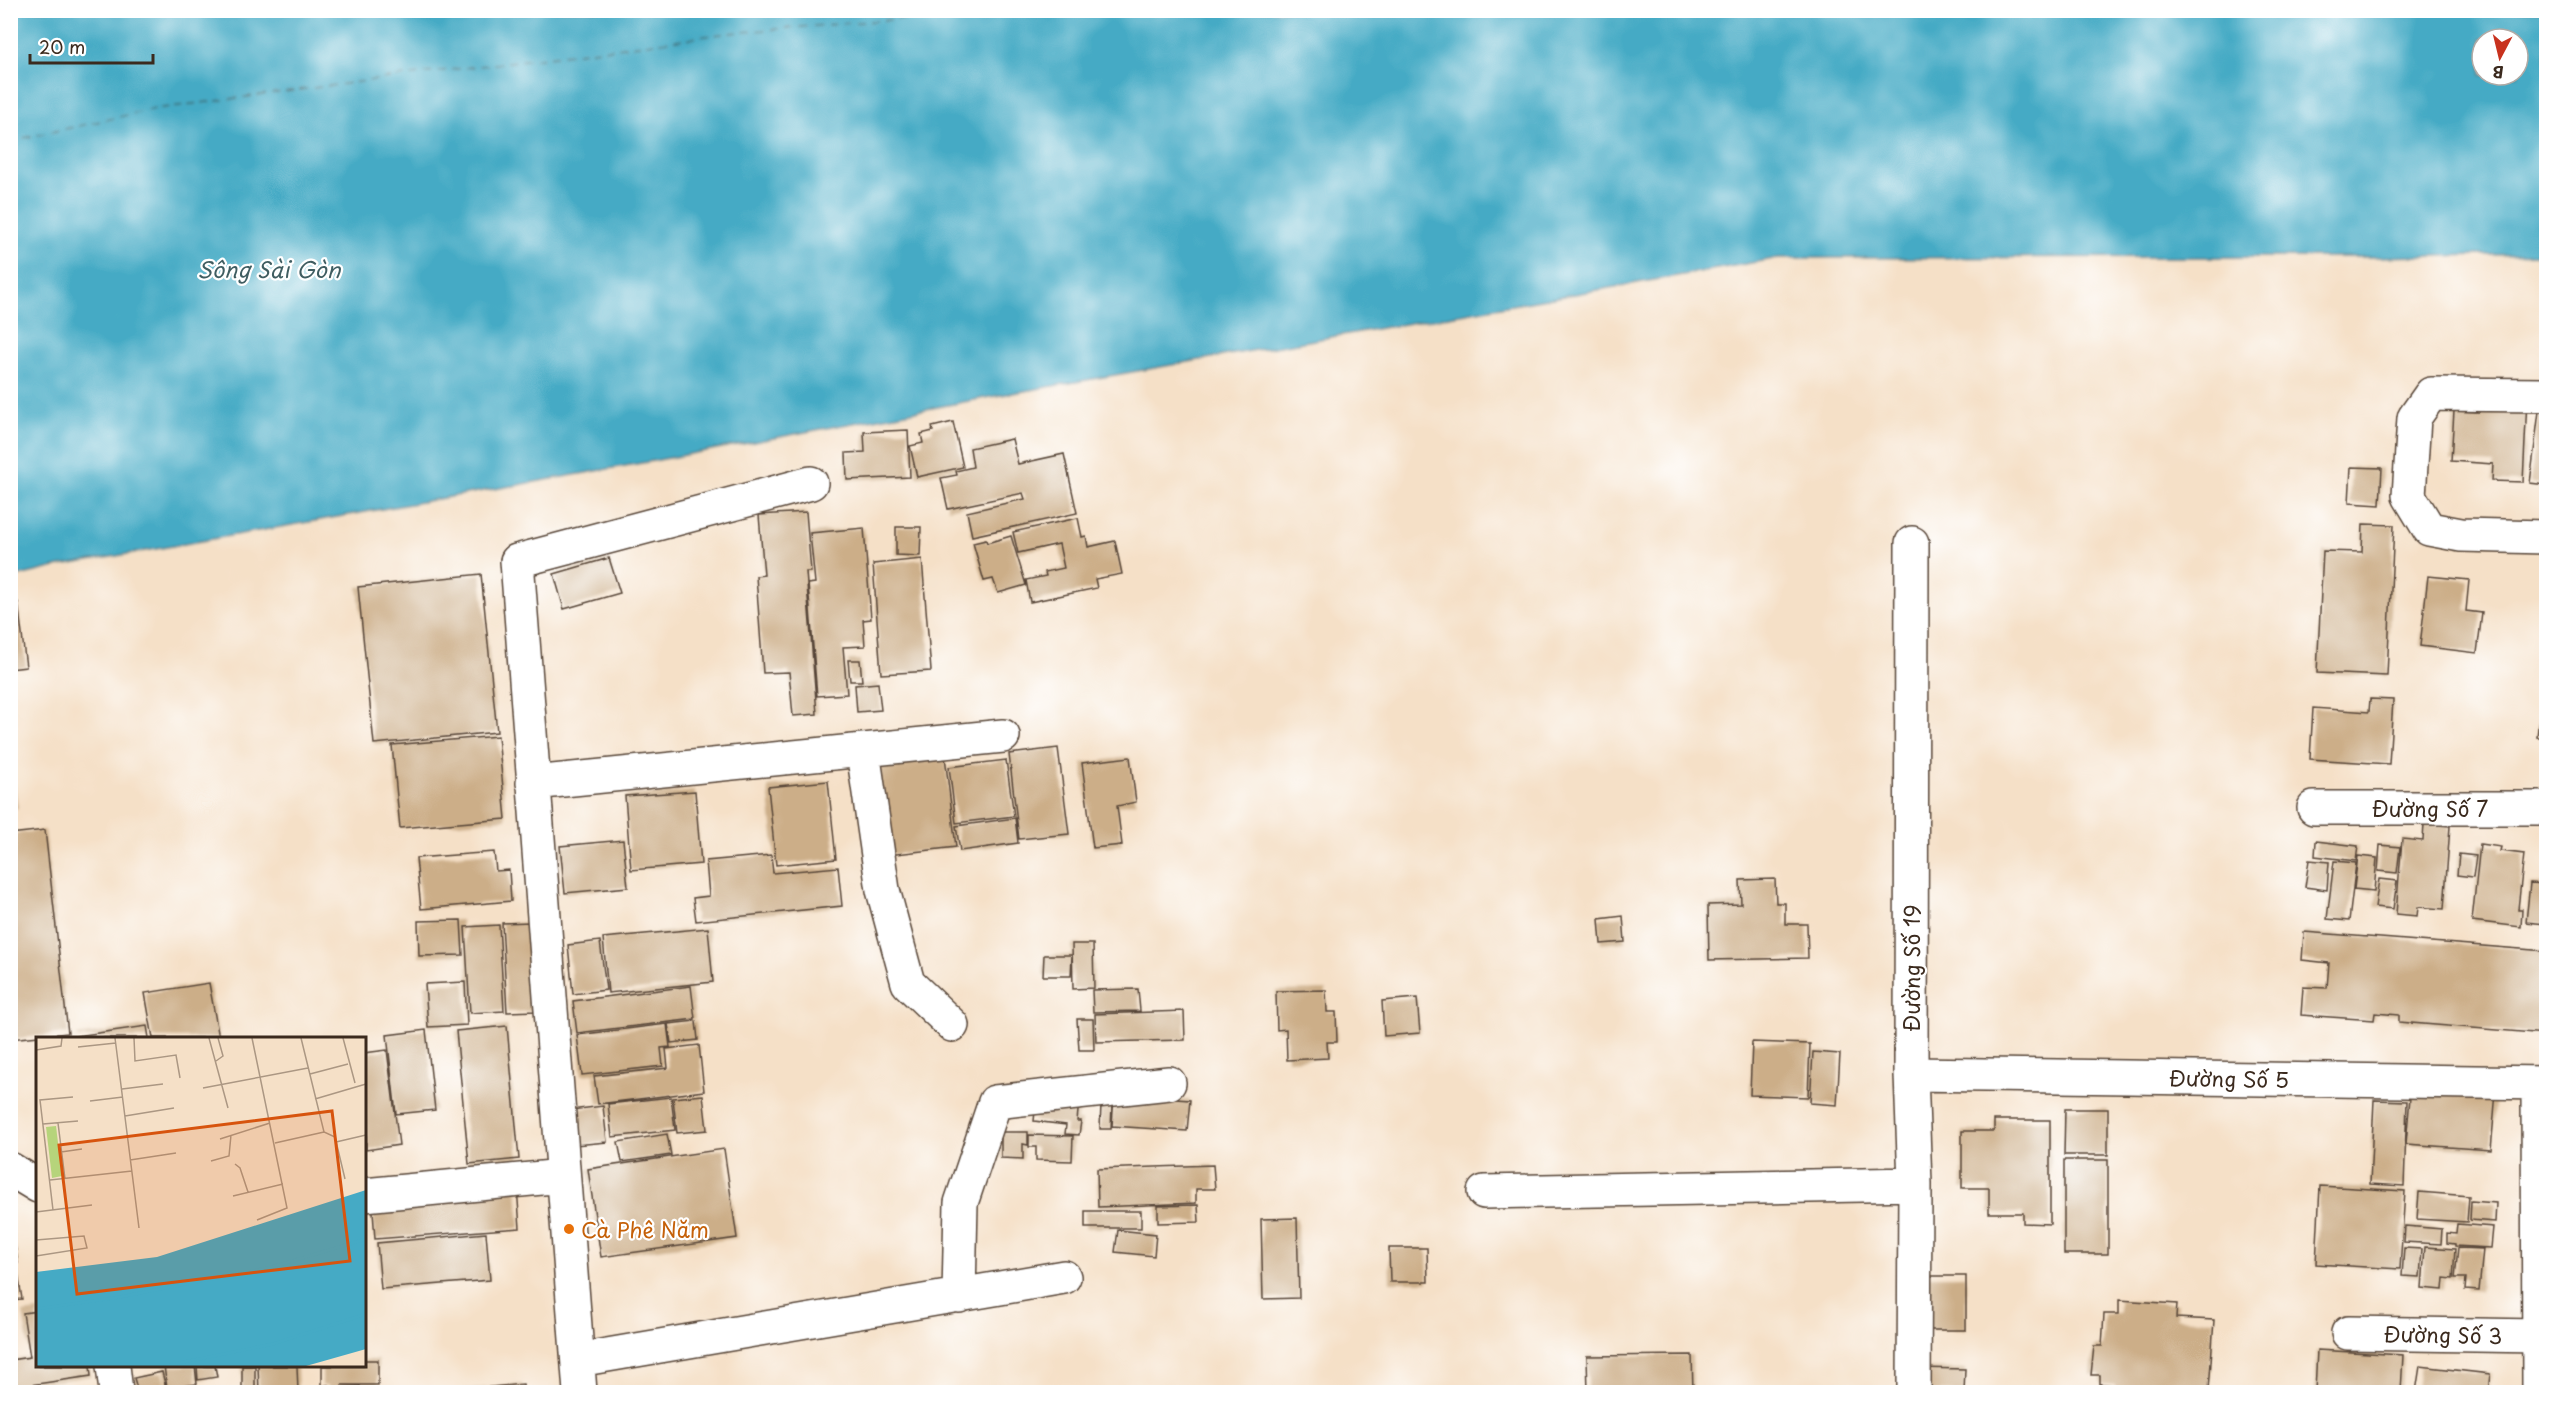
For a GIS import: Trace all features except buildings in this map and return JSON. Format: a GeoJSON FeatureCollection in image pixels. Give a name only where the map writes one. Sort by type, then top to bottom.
{"type":"FeatureCollection","features":[{"type":"Feature","properties":{"kind":"street"},"geometry":{"type":"LineString","coordinates":[[2547,395],[2431,394],[2414,418],[2409,496],[2429,529],[2462,535],[2547,537]]}},
{"type":"Feature","properties":{"kind":"street"},"geometry":{"type":"LineString","coordinates":[[580,1392],[517,561],[811,483]]}},
{"type":"Feature","properties":{"kind":"street","name":"Đường Số 19"},"geometry":{"type":"LineString","coordinates":[[1912,543],[1911,1074],[1915,1185],[1914,1392]]}},
{"type":"Feature","properties":{"kind":"street"},"geometry":{"type":"LineString","coordinates":[[533,783],[1003,735]]}},
{"type":"Feature","properties":{"kind":"street"},"geometry":{"type":"LineString","coordinates":[[863,751],[883,890],[908,983],[952,1025]]}},
{"type":"Feature","properties":{"kind":"street","name":"Đường Số 7"},"geometry":{"type":"LineString","coordinates":[[2314,808],[2547,808]]}},
{"type":"Feature","properties":{"kind":"street","name":"Đường Số 5"},"geometry":{"type":"LineString","coordinates":[[1911,1074],[2542,1083]]}},
{"type":"Feature","properties":{"kind":"street"},"geometry":{"type":"LineString","coordinates":[[959,1296],[961,1203],[995,1102],[1169,1083]]}},
{"type":"Feature","properties":{"kind":"street"},"geometry":{"type":"LineString","coordinates":[[2539,1392],[2542,1083]]}},
{"type":"Feature","properties":{"kind":"street"},"geometry":{"type":"LineString","coordinates":[[10,1169],[36,1185]]}},
{"type":"Feature","properties":{"kind":"street"},"geometry":{"type":"LineString","coordinates":[[366,1195],[563,1176]]}},
{"type":"Feature","properties":{"kind":"street"},"geometry":{"type":"LineString","coordinates":[[1484,1192],[1915,1185]]}},
{"type":"Feature","properties":{"kind":"street"},"geometry":{"type":"LineString","coordinates":[[579,1360],[1064,1277]]}},
{"type":"Feature","properties":{"kind":"street","name":"Đường Số 3"},"geometry":{"type":"LineString","coordinates":[[2348,1333],[2539,1336]]}},
{"type":"Feature","properties":{"kind":"street"},"geometry":{"type":"LineString","coordinates":[[113,1367],[116,1392]]}},
{"type":"Feature","properties":{"kind":"water","name":"Sông Sài Gòn"},"geometry":{"type":"Polygon","coordinates":[[[11,10],[2546,11],[2546,254],[2371,257],[1779,258],[990,397],[653,461],[60,566],[11,578],[11,10]]]}},
{"type":"Feature","properties":{"kind":"ferry route"},"geometry":{"type":"LineString","coordinates":[[10,141],[155,109],[729,33],[1008,10]]}},
{"type":"Feature","properties":{"kind":"place","name":"Cà Phê Năm"},"geometry":{"type":"Point","coordinates":[569,1229]}}]}
